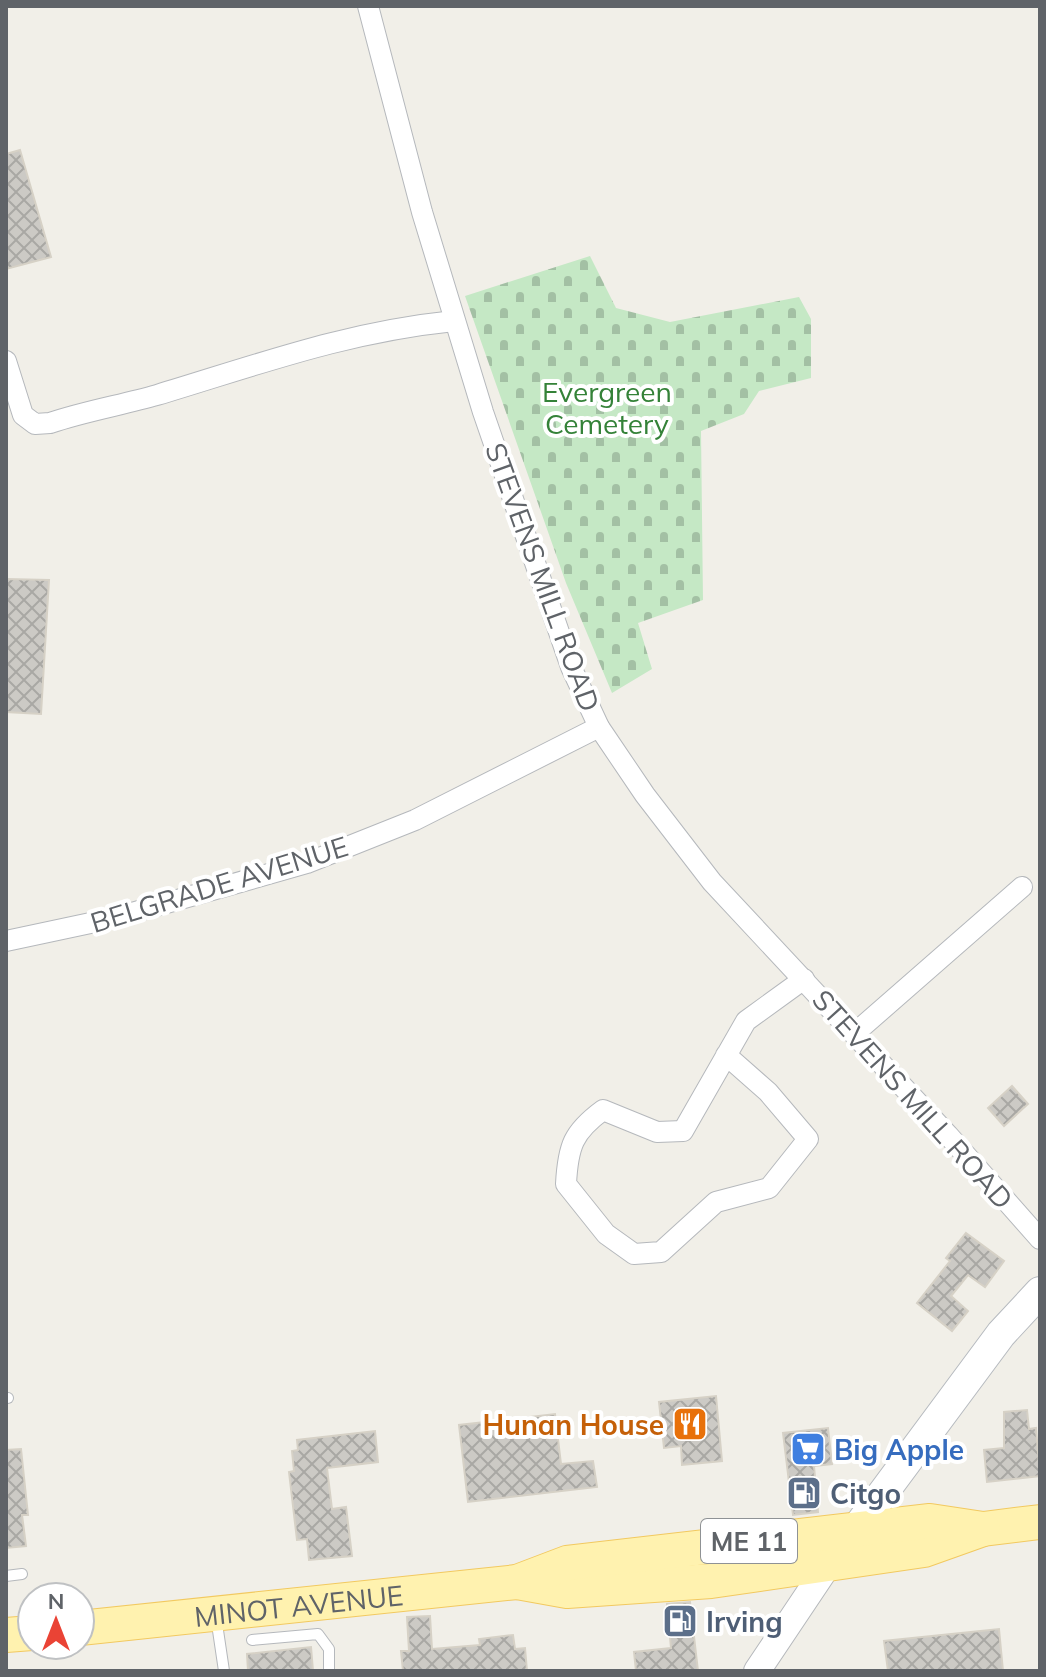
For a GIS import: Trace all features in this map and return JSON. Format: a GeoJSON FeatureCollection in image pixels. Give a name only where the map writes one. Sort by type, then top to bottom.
{"type":"FeatureCollection","features":[{"type":"Feature","properties":{"kind":"main road"},"geometry":{"type":"LineString","coordinates":[[828,1565],[1001,1334],[1040,1292]]}},
{"type":"Feature","properties":{"kind":"main road","name":"MINOT AVENUE"},"geometry":{"type":"LineString","coordinates":[[96,1626],[517,1582],[567,1563],[930,1521],[983,1529]]}},
{"type":"Feature","properties":{"kind":"main road","name":"MINOT AVENUE"},"geometry":{"type":"LineString","coordinates":[[517,1582],[567,1591],[711,1581],[924,1550],[983,1529],[1040,1522]]}},
{"type":"Feature","properties":{"kind":"street","name":"STEVENS MILL ROAD"},"geometry":{"type":"LineString","coordinates":[[368,6],[454,321],[571,667],[599,727],[681,844],[1040,1239]]}},
{"type":"Feature","properties":{"kind":"street"},"geometry":{"type":"LineString","coordinates":[[6,361],[23,415],[35,424],[50,423],[157,395],[297,349],[409,325],[454,321]]}},
{"type":"Feature","properties":{"kind":"street","name":"BELGRADE AVENUE"},"geometry":{"type":"LineString","coordinates":[[6,941],[114,918],[307,863],[415,820],[599,727]]}},
{"type":"Feature","properties":{"kind":"street"},"geometry":{"type":"LineString","coordinates":[[855,1033],[1022,887]]}},
{"type":"Feature","properties":{"kind":"street"},"geometry":{"type":"LineString","coordinates":[[726,1055],[768,1092],[808,1139],[769,1188],[716,1202],[661,1252],[634,1254],[606,1234],[566,1184],[567,1160],[579,1127],[603,1110],[657,1132],[683,1131],[726,1055],[746,1021],[804,979]]}},
{"type":"Feature","properties":{"kind":"street"},"geometry":{"type":"LineString","coordinates":[[757,1671],[828,1565]]}},
{"type":"Feature","properties":{"kind":"lane"},"geometry":{"type":"LineString","coordinates":[[6,1576],[22,1574]]}},
{"type":"Feature","properties":{"kind":"lane"},"geometry":{"type":"LineString","coordinates":[[216,1615],[224,1671]]}},
{"type":"Feature","properties":{"kind":"lane"},"geometry":{"type":"LineString","coordinates":[[252,1640],[318,1634],[329,1649],[329,1671]]}},
{"type":"Feature","properties":{"kind":"green space","name":"Evergreen Cemetery"},"geometry":{"type":"Polygon","coordinates":[[[590,256],[616,308],[670,322],[799,297],[811,319],[811,378],[759,391],[744,414],[701,431],[703,600],[638,623],[652,669],[612,693],[566,583],[465,296],[590,256]]]}},
{"type":"Feature","properties":{"kind":"building"},"geometry":{"type":"Polygon","coordinates":[[[20,150],[51,257],[6,269],[6,154],[20,150]]]}},
{"type":"Feature","properties":{"kind":"building"},"geometry":{"type":"Polygon","coordinates":[[[6,579],[49,580],[41,714],[6,712],[6,579]]]}},
{"type":"Feature","properties":{"kind":"building"},"geometry":{"type":"Polygon","coordinates":[[[1012,1086],[1028,1104],[1004,1126],[988,1108],[1012,1086]]]}},
{"type":"Feature","properties":{"kind":"building"},"geometry":{"type":"Polygon","coordinates":[[[966,1233],[1004,1261],[985,1287],[968,1275],[951,1296],[968,1311],[952,1331],[917,1303],[950,1261],[946,1258],[966,1233]]]}},
{"type":"Feature","properties":{"kind":"building","name":"Hunan House"},"geometry":{"type":"Polygon","coordinates":[[[716,1396],[722,1461],[682,1465],[681,1446],[664,1448],[659,1402],[716,1396]]]}},
{"type":"Feature","properties":{"kind":"building"},"geometry":{"type":"Polygon","coordinates":[[[1027,1410],[1029,1429],[1036,1428],[1040,1476],[987,1482],[984,1450],[1004,1448],[1004,1412],[1027,1410]]]}},
{"type":"Feature","properties":{"kind":"building"},"geometry":{"type":"Polygon","coordinates":[[[555,1414],[561,1464],[593,1461],[597,1487],[468,1502],[459,1425],[555,1414]]]}},
{"type":"Feature","properties":{"kind":"building"},"geometry":{"type":"Polygon","coordinates":[[[828,1428],[832,1464],[814,1466],[818,1512],[793,1515],[783,1433],[828,1428]]]}},
{"type":"Feature","properties":{"kind":"building"},"geometry":{"type":"Polygon","coordinates":[[[375,1431],[378,1462],[327,1468],[332,1509],[346,1507],[352,1556],[309,1560],[307,1539],[297,1540],[289,1472],[294,1471],[292,1451],[298,1450],[297,1440],[375,1431]]]}},
{"type":"Feature","properties":{"kind":"building"},"geometry":{"type":"Polygon","coordinates":[[[21,1449],[28,1515],[22,1515],[26,1546],[6,1548],[6,1450],[21,1449]]]}},
{"type":"Feature","properties":{"kind":"building"},"geometry":{"type":"Polygon","coordinates":[[[690,1602],[698,1671],[636,1671],[634,1652],[671,1648],[667,1604],[690,1602]]]}},
{"type":"Feature","properties":{"kind":"building"},"geometry":{"type":"Polygon","coordinates":[[[430,1616],[432,1649],[480,1645],[479,1639],[513,1635],[515,1649],[525,1648],[527,1671],[403,1671],[401,1651],[409,1651],[407,1617],[430,1616]]]}},
{"type":"Feature","properties":{"kind":"building"},"geometry":{"type":"Polygon","coordinates":[[[999,1629],[1003,1671],[888,1671],[884,1641],[999,1629]]]}},
{"type":"Feature","properties":{"kind":"building"},"geometry":{"type":"Polygon","coordinates":[[[311,1647],[313,1671],[248,1671],[247,1654],[311,1647]]]}},
{"type":"Feature","properties":{"kind":"place","name":"Hunan House"},"geometry":{"type":"Point","coordinates":[690,1424]}},
{"type":"Feature","properties":{"kind":"place","name":"Big Apple"},"geometry":{"type":"Point","coordinates":[808,1449]}},
{"type":"Feature","properties":{"kind":"place","name":"Citgo"},"geometry":{"type":"Point","coordinates":[804,1493]}},
{"type":"Feature","properties":{"kind":"place","name":"Irving"},"geometry":{"type":"Point","coordinates":[680,1621]}}]}
